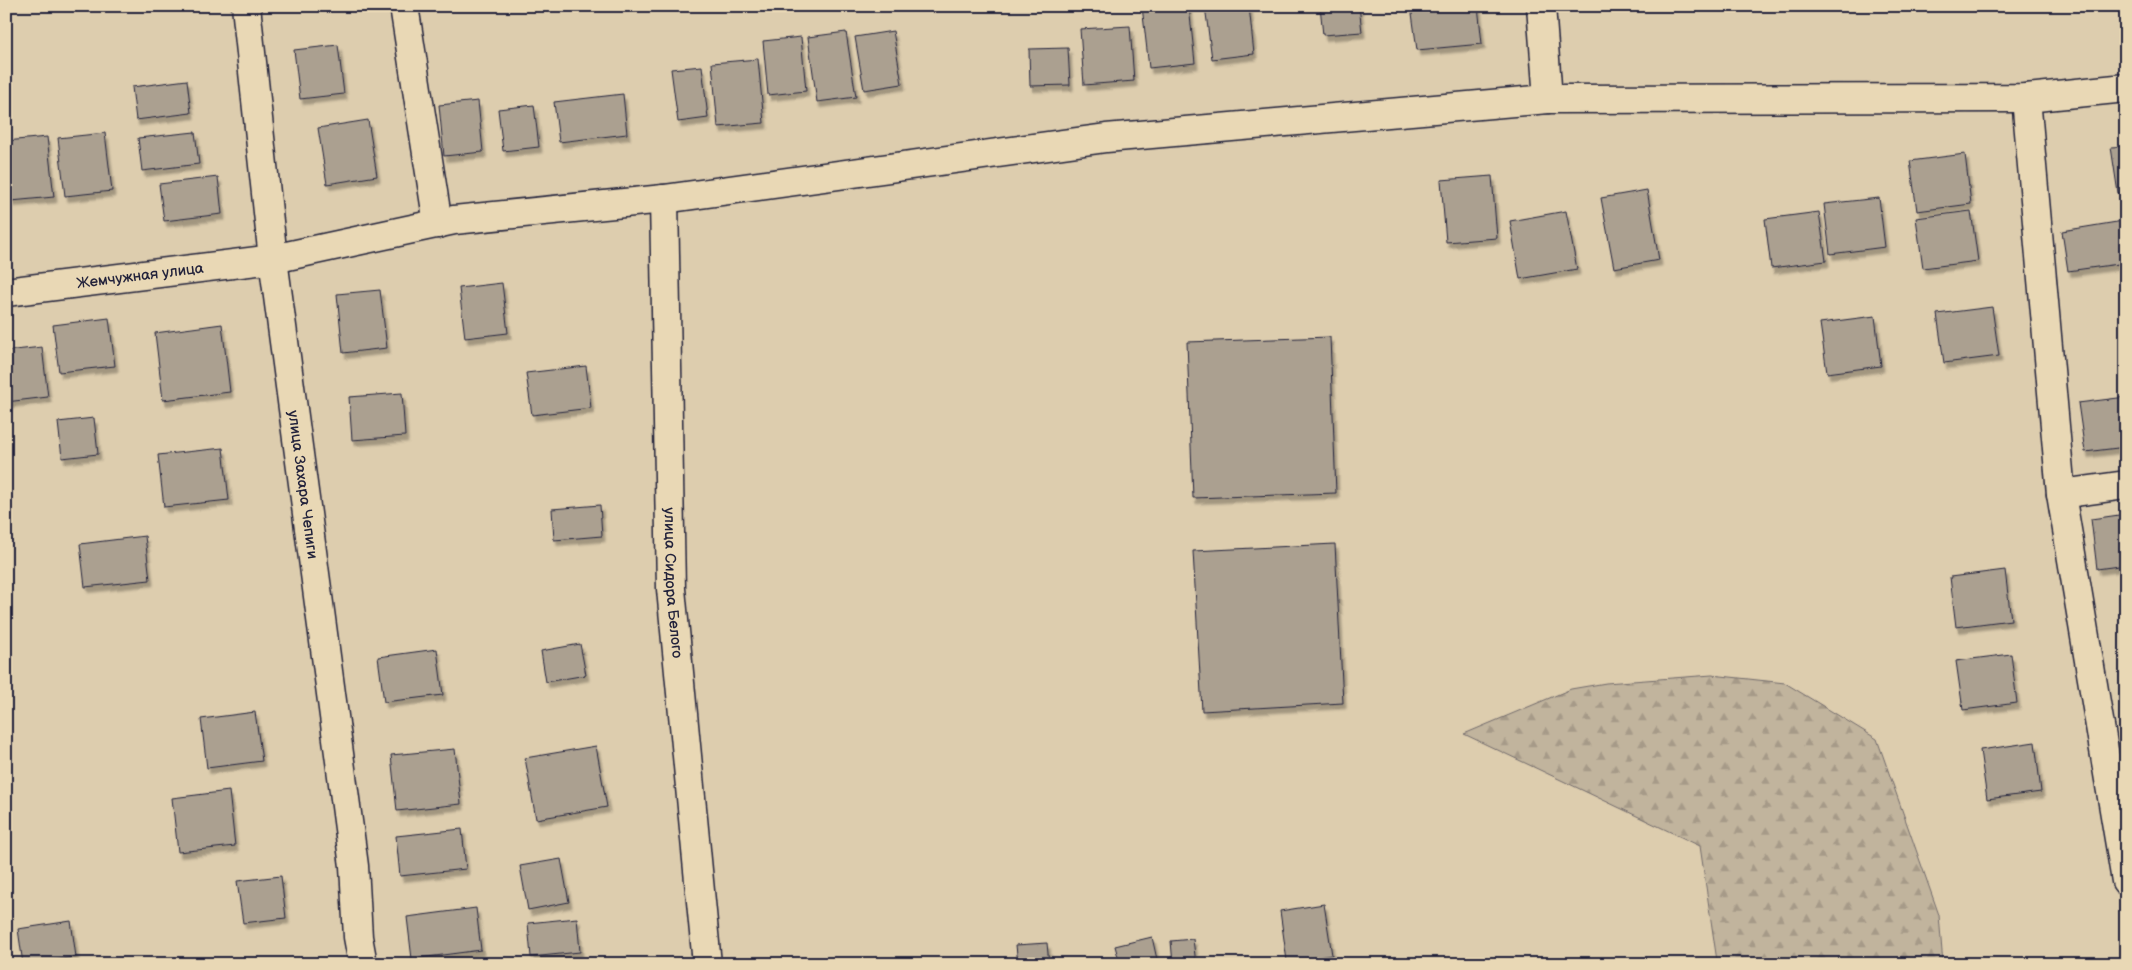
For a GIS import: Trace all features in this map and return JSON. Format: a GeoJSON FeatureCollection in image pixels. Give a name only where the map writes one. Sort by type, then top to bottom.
{"type":"FeatureCollection","features":[{"type":"Feature","properties":{"kind":"street","name":"улица Захара Чепиги"},"geometry":{"type":"LineString","coordinates":[[246,6],[273,259],[354,866],[358,938],[363,964]]}},
{"type":"Feature","properties":{"kind":"street"},"geometry":{"type":"LineString","coordinates":[[404,6],[438,224]]}},
{"type":"Feature","properties":{"kind":"street"},"geometry":{"type":"LineString","coordinates":[[1541,6],[1548,99]]}},
{"type":"Feature","properties":{"kind":"street","name":"Жемчужная улица"},"geometry":{"type":"LineString","coordinates":[[6,292],[273,259],[454,220],[664,199],[1106,138],[1548,99],[2026,98],[2126,88]]}},
{"type":"Feature","properties":{"kind":"street"},"geometry":{"type":"LineString","coordinates":[[2026,98],[2061,494],[2126,881]]}},
{"type":"Feature","properties":{"kind":"street","name":"улица Сидора Белого"},"geometry":{"type":"LineString","coordinates":[[664,199],[671,589],[707,964]]}},
{"type":"Feature","properties":{"kind":"street"},"geometry":{"type":"LineString","coordinates":[[2061,494],[2126,486]]}},
{"type":"Feature","properties":{"kind":"green space"},"geometry":{"type":"Polygon","coordinates":[[[1712,675],[1785,683],[1877,739],[1939,915],[1943,964],[1802,964],[1717,961],[1700,846],[1464,734],[1571,689],[1606,683],[1712,675]]]}},
{"type":"Feature","properties":{"kind":"building"},"geometry":{"type":"Polygon","coordinates":[[[1142,6],[1189,6],[1195,63],[1149,68],[1142,6]]]}},
{"type":"Feature","properties":{"kind":"building"},"geometry":{"type":"Polygon","coordinates":[[[1205,6],[1249,6],[1254,54],[1212,59],[1205,6]]]}},
{"type":"Feature","properties":{"kind":"building"},"geometry":{"type":"Polygon","coordinates":[[[1320,6],[1359,6],[1362,32],[1323,35],[1320,6]]]}},
{"type":"Feature","properties":{"kind":"building"},"geometry":{"type":"Polygon","coordinates":[[[1411,6],[1478,6],[1482,44],[1417,50],[1411,6]]]}},
{"type":"Feature","properties":{"kind":"building"},"geometry":{"type":"Polygon","coordinates":[[[1130,26],[1134,81],[1084,85],[1080,29],[1130,26]]]}},
{"type":"Feature","properties":{"kind":"building"},"geometry":{"type":"Polygon","coordinates":[[[893,31],[902,84],[864,90],[855,37],[893,31]]]}},
{"type":"Feature","properties":{"kind":"building"},"geometry":{"type":"Polygon","coordinates":[[[846,32],[856,97],[817,102],[808,37],[846,32]]]}},
{"type":"Feature","properties":{"kind":"building"},"geometry":{"type":"Polygon","coordinates":[[[801,37],[806,91],[768,95],[763,41],[801,37]]]}},
{"type":"Feature","properties":{"kind":"building"},"geometry":{"type":"Polygon","coordinates":[[[338,45],[344,94],[300,99],[294,50],[338,45]]]}},
{"type":"Feature","properties":{"kind":"building"},"geometry":{"type":"Polygon","coordinates":[[[1068,48],[1070,85],[1030,86],[1029,49],[1068,48]]]}},
{"type":"Feature","properties":{"kind":"building"},"geometry":{"type":"Polygon","coordinates":[[[758,59],[764,123],[718,127],[712,63],[758,59]]]}},
{"type":"Feature","properties":{"kind":"building"},"geometry":{"type":"Polygon","coordinates":[[[702,66],[708,118],[678,122],[671,69],[702,66]]]}},
{"type":"Feature","properties":{"kind":"building"},"geometry":{"type":"Polygon","coordinates":[[[187,80],[191,113],[136,120],[132,87],[187,80]]]}},
{"type":"Feature","properties":{"kind":"building"},"geometry":{"type":"Polygon","coordinates":[[[623,94],[627,134],[559,142],[554,102],[623,94]]]}},
{"type":"Feature","properties":{"kind":"building"},"geometry":{"type":"Polygon","coordinates":[[[478,101],[483,152],[444,156],[439,105],[478,101]]]}},
{"type":"Feature","properties":{"kind":"building"},"geometry":{"type":"Polygon","coordinates":[[[534,105],[539,147],[503,151],[498,109],[534,105]]]}},
{"type":"Feature","properties":{"kind":"building"},"geometry":{"type":"Polygon","coordinates":[[[368,120],[377,176],[327,184],[318,128],[368,120]]]}},
{"type":"Feature","properties":{"kind":"building"},"geometry":{"type":"Polygon","coordinates":[[[195,132],[199,164],[142,171],[138,138],[195,132]]]}},
{"type":"Feature","properties":{"kind":"building"},"geometry":{"type":"Polygon","coordinates":[[[105,133],[112,191],[65,196],[58,138],[105,133]]]}},
{"type":"Feature","properties":{"kind":"building"},"geometry":{"type":"Polygon","coordinates":[[[47,137],[54,197],[11,201],[6,161],[6,141],[47,137]]]}},
{"type":"Feature","properties":{"kind":"building"},"geometry":{"type":"Polygon","coordinates":[[[2126,146],[2126,192],[2118,193],[2111,147],[2126,146]]]}},
{"type":"Feature","properties":{"kind":"building"},"geometry":{"type":"Polygon","coordinates":[[[1965,154],[1971,204],[1917,211],[1910,161],[1965,154]]]}},
{"type":"Feature","properties":{"kind":"building"},"geometry":{"type":"Polygon","coordinates":[[[1492,176],[1497,238],[1446,242],[1441,180],[1492,176]]]}},
{"type":"Feature","properties":{"kind":"building"},"geometry":{"type":"Polygon","coordinates":[[[218,177],[222,214],[164,221],[159,184],[218,177]]]}},
{"type":"Feature","properties":{"kind":"building"},"geometry":{"type":"Polygon","coordinates":[[[1647,190],[1659,260],[1614,268],[1601,198],[1647,190]]]}},
{"type":"Feature","properties":{"kind":"building"},"geometry":{"type":"Polygon","coordinates":[[[1879,198],[1885,247],[1830,254],[1824,204],[1879,198]]]}},
{"type":"Feature","properties":{"kind":"building"},"geometry":{"type":"Polygon","coordinates":[[[1566,211],[1577,269],[1520,279],[1510,221],[1566,211]]]}},
{"type":"Feature","properties":{"kind":"building"},"geometry":{"type":"Polygon","coordinates":[[[1971,211],[1978,261],[1923,268],[1916,218],[1971,211]]]}},
{"type":"Feature","properties":{"kind":"building"},"geometry":{"type":"Polygon","coordinates":[[[1819,212],[1826,261],[1771,268],[1765,219],[1819,212]]]}},
{"type":"Feature","properties":{"kind":"building"},"geometry":{"type":"Polygon","coordinates":[[[2123,221],[2126,241],[2126,263],[2068,271],[2062,231],[2123,221]]]}},
{"type":"Feature","properties":{"kind":"building"},"geometry":{"type":"Polygon","coordinates":[[[502,283],[508,333],[465,338],[459,288],[502,283]]]}},
{"type":"Feature","properties":{"kind":"building"},"geometry":{"type":"Polygon","coordinates":[[[380,290],[387,348],[343,353],[337,294],[380,290]]]}},
{"type":"Feature","properties":{"kind":"building"},"geometry":{"type":"Polygon","coordinates":[[[1992,307],[1999,356],[1944,363],[1937,314],[1992,307]]]}},
{"type":"Feature","properties":{"kind":"building"},"geometry":{"type":"Polygon","coordinates":[[[1875,316],[1881,366],[1827,373],[1820,323],[1875,316]]]}},
{"type":"Feature","properties":{"kind":"building"},"geometry":{"type":"Polygon","coordinates":[[[109,318],[115,366],[59,372],[53,325],[109,318]]]}},
{"type":"Feature","properties":{"kind":"building"},"geometry":{"type":"Polygon","coordinates":[[[222,324],[230,392],[163,400],[155,333],[222,324]]]}},
{"type":"Feature","properties":{"kind":"building"},"geometry":{"type":"Polygon","coordinates":[[[1330,337],[1336,493],[1193,498],[1187,342],[1330,337]]]}},
{"type":"Feature","properties":{"kind":"building"},"geometry":{"type":"Polygon","coordinates":[[[42,347],[48,397],[6,402],[6,351],[42,347]]]}},
{"type":"Feature","properties":{"kind":"building"},"geometry":{"type":"Polygon","coordinates":[[[586,366],[591,408],[532,415],[526,373],[586,366]]]}},
{"type":"Feature","properties":{"kind":"building"},"geometry":{"type":"Polygon","coordinates":[[[402,393],[405,436],[352,440],[349,397],[402,393]]]}},
{"type":"Feature","properties":{"kind":"building"},"geometry":{"type":"Polygon","coordinates":[[[2126,397],[2126,447],[2085,452],[2078,403],[2126,397]]]}},
{"type":"Feature","properties":{"kind":"building"},"geometry":{"type":"Polygon","coordinates":[[[94,418],[98,454],[62,458],[58,422],[94,418]]]}},
{"type":"Feature","properties":{"kind":"building"},"geometry":{"type":"Polygon","coordinates":[[[223,448],[229,500],[164,507],[158,455],[223,448]]]}},
{"type":"Feature","properties":{"kind":"building"},"geometry":{"type":"Polygon","coordinates":[[[600,505],[602,536],[554,540],[552,509],[600,505]]]}},
{"type":"Feature","properties":{"kind":"building"},"geometry":{"type":"Polygon","coordinates":[[[2126,514],[2126,565],[2097,569],[2091,519],[2126,514]]]}},
{"type":"Feature","properties":{"kind":"building"},"geometry":{"type":"Polygon","coordinates":[[[145,536],[150,580],[85,587],[80,544],[145,536]]]}},
{"type":"Feature","properties":{"kind":"building"},"geometry":{"type":"Polygon","coordinates":[[[1335,544],[1343,703],[1202,711],[1193,551],[1335,544]]]}},
{"type":"Feature","properties":{"kind":"building"},"geometry":{"type":"Polygon","coordinates":[[[2005,570],[2011,620],[1956,627],[1950,577],[2005,570]]]}},
{"type":"Feature","properties":{"kind":"building"},"geometry":{"type":"Polygon","coordinates":[[[580,644],[586,675],[546,682],[541,651],[580,644]]]}},
{"type":"Feature","properties":{"kind":"building"},"geometry":{"type":"Polygon","coordinates":[[[437,649],[443,695],[384,702],[378,657],[437,649]]]}},
{"type":"Feature","properties":{"kind":"building"},"geometry":{"type":"Polygon","coordinates":[[[2011,654],[2017,703],[1963,710],[1956,661],[2011,654]]]}},
{"type":"Feature","properties":{"kind":"building"},"geometry":{"type":"Polygon","coordinates":[[[255,712],[262,761],[207,768],[201,719],[255,712]]]}},
{"type":"Feature","properties":{"kind":"building"},"geometry":{"type":"Polygon","coordinates":[[[2035,742],[2041,792],[1987,799],[1980,750],[2035,742]]]}},
{"type":"Feature","properties":{"kind":"building"},"geometry":{"type":"Polygon","coordinates":[[[596,746],[607,807],[536,819],[525,758],[596,746]]]}},
{"type":"Feature","properties":{"kind":"building"},"geometry":{"type":"Polygon","coordinates":[[[455,749],[461,804],[397,811],[391,755],[455,749]]]}},
{"type":"Feature","properties":{"kind":"building"},"geometry":{"type":"Polygon","coordinates":[[[229,791],[235,846],[178,852],[172,798],[229,791]]]}},
{"type":"Feature","properties":{"kind":"building"},"geometry":{"type":"Polygon","coordinates":[[[462,829],[466,869],[400,876],[396,836],[462,829]]]}},
{"type":"Feature","properties":{"kind":"building"},"geometry":{"type":"Polygon","coordinates":[[[561,859],[569,902],[528,910],[520,866],[561,859]]]}},
{"type":"Feature","properties":{"kind":"building"},"geometry":{"type":"Polygon","coordinates":[[[281,876],[286,918],[243,923],[237,881],[281,876]]]}},
{"type":"Feature","properties":{"kind":"building"},"geometry":{"type":"Polygon","coordinates":[[[1324,904],[1332,955],[1287,961],[1280,911],[1324,904]]]}},
{"type":"Feature","properties":{"kind":"building"},"geometry":{"type":"Polygon","coordinates":[[[476,908],[481,950],[412,959],[407,917],[476,908]]]}},
{"type":"Feature","properties":{"kind":"building"},"geometry":{"type":"Polygon","coordinates":[[[577,918],[580,952],[531,957],[528,923],[577,918]]]}},
{"type":"Feature","properties":{"kind":"building"},"geometry":{"type":"Polygon","coordinates":[[[71,921],[76,957],[23,964],[18,929],[71,921]]]}},
{"type":"Feature","properties":{"kind":"building"},"geometry":{"type":"Polygon","coordinates":[[[1152,937],[1158,964],[1120,964],[1115,946],[1152,937]]]}},
{"type":"Feature","properties":{"kind":"building"},"geometry":{"type":"Polygon","coordinates":[[[1193,939],[1196,964],[1173,964],[1171,941],[1193,939]]]}},
{"type":"Feature","properties":{"kind":"building"},"geometry":{"type":"Polygon","coordinates":[[[1047,943],[1049,964],[1018,964],[1016,945],[1047,943]]]}}]}
